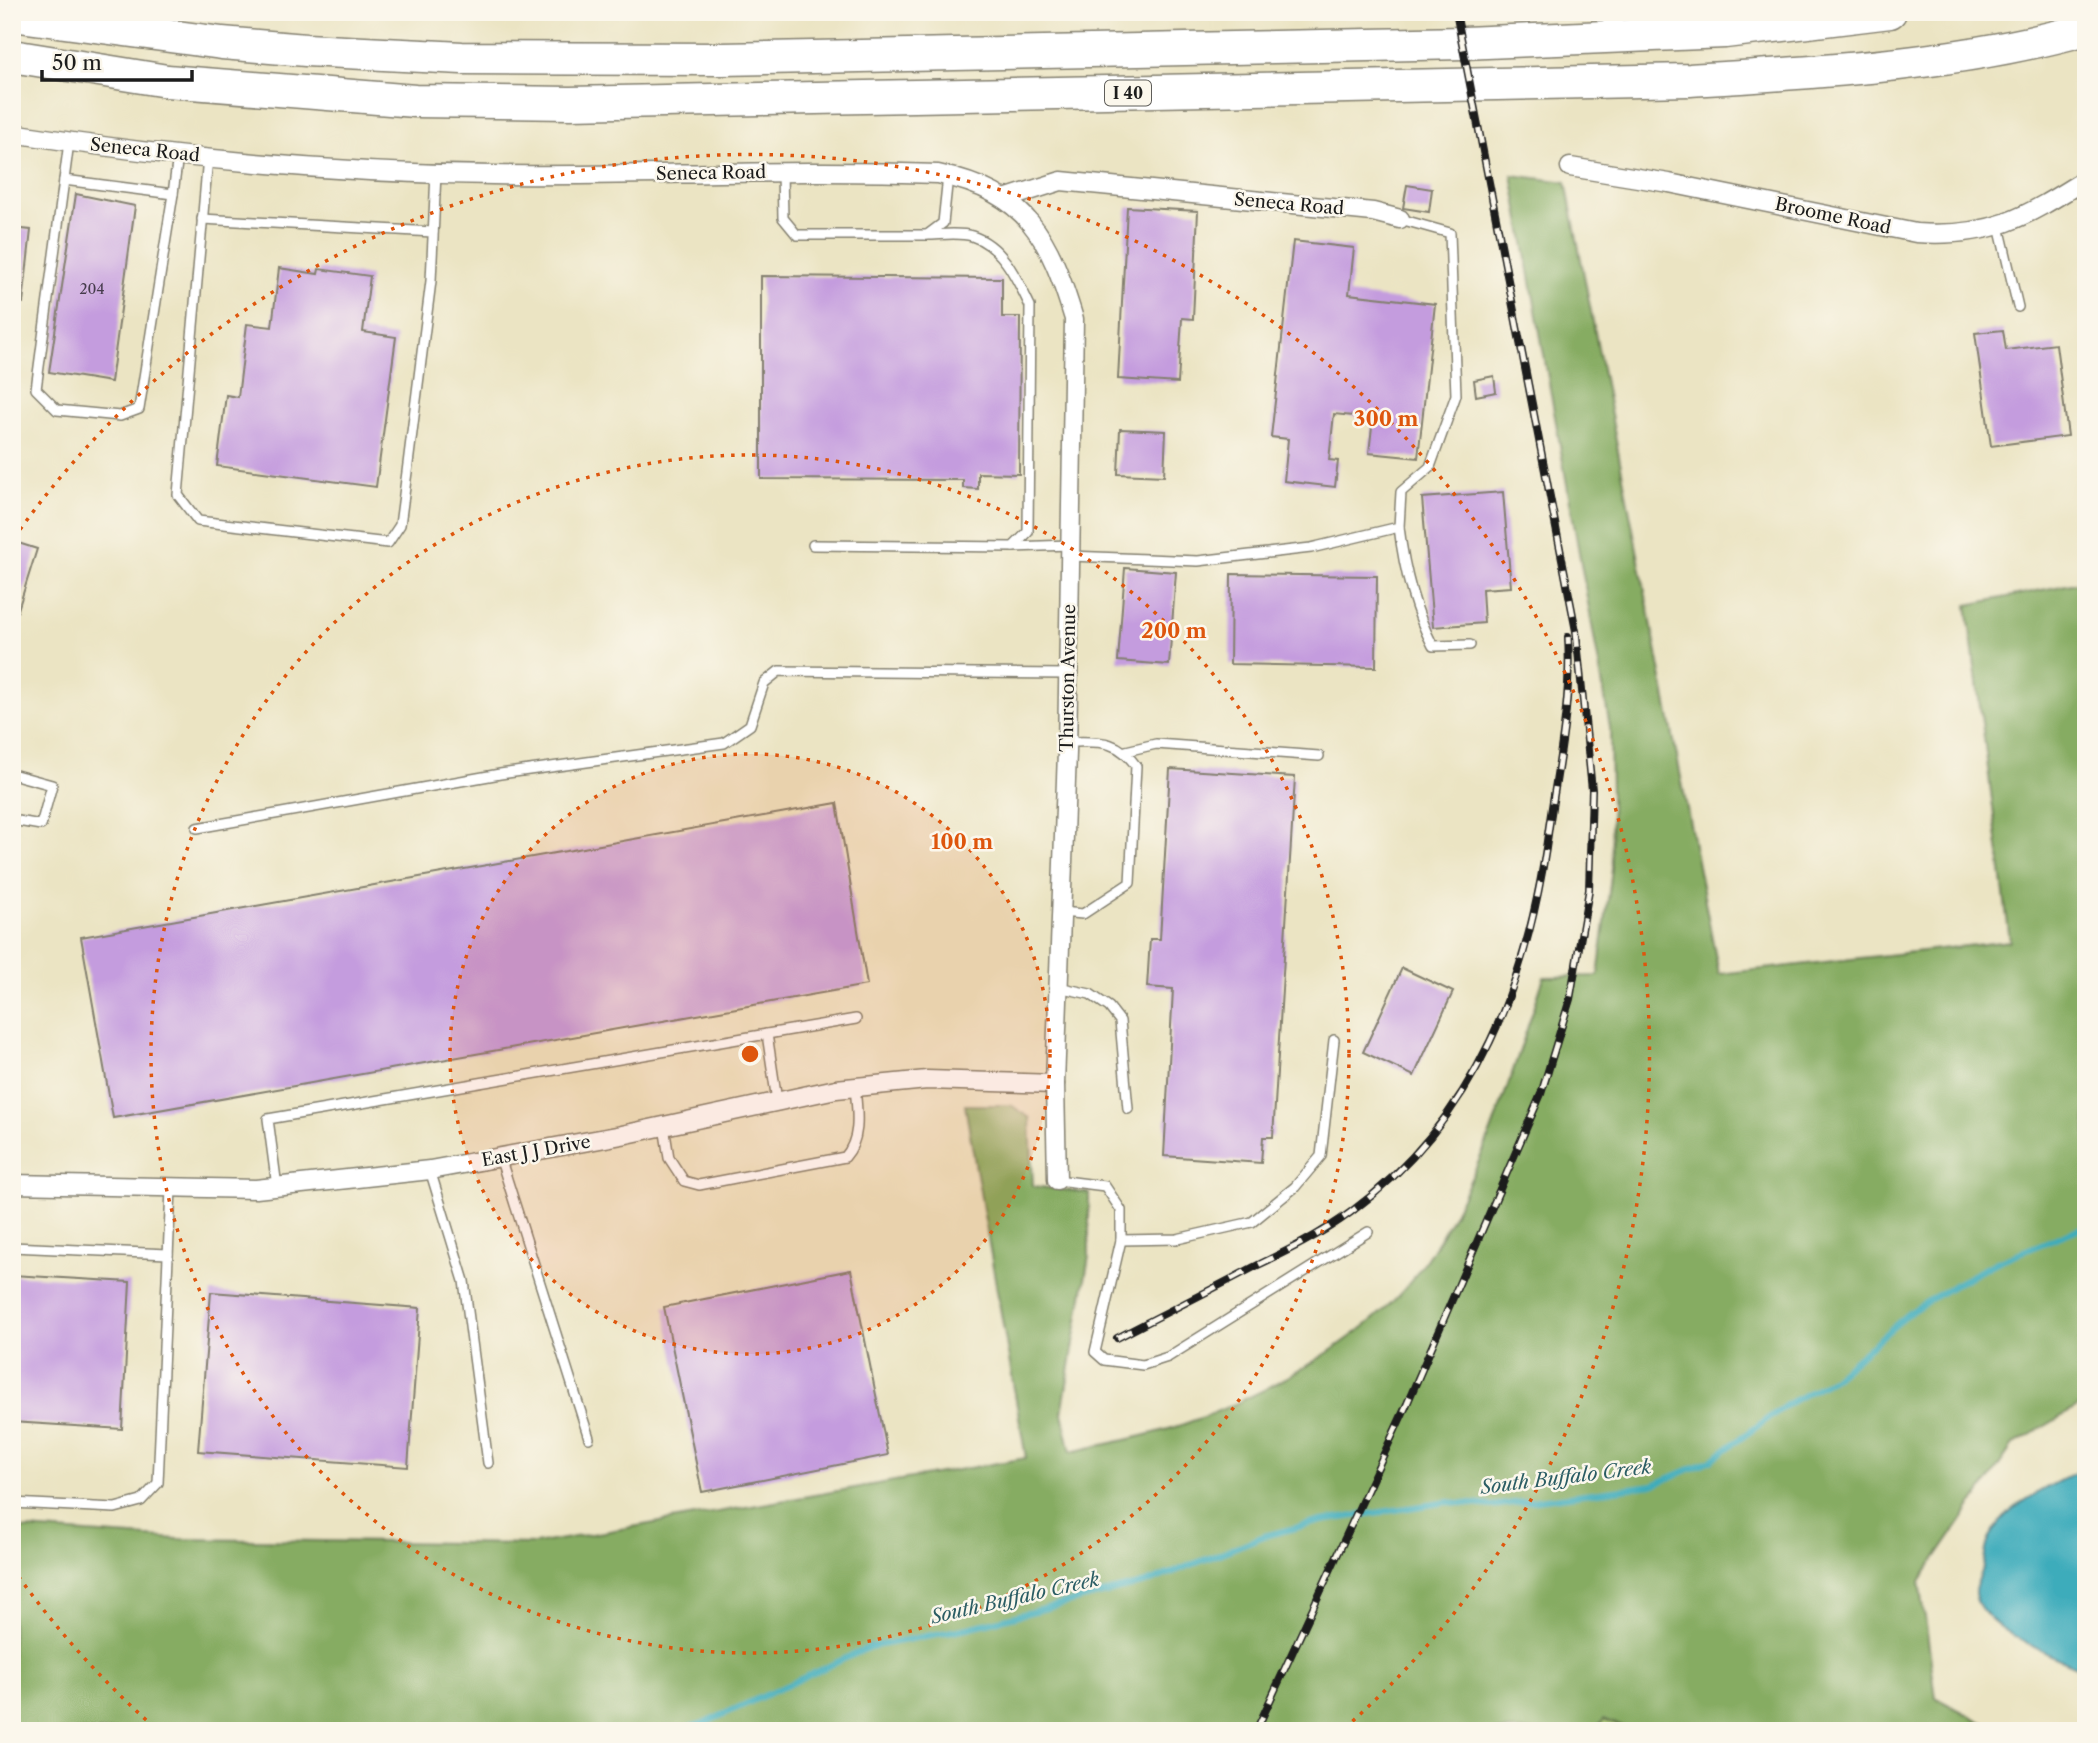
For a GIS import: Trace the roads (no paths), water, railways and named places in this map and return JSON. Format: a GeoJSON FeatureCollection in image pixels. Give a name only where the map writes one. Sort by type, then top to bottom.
{"type":"FeatureCollection","features":[{"type":"Feature","properties":{"kind":"highway"},"geometry":{"type":"LineString","coordinates":[[12,15],[131,32],[306,50],[462,58],[722,59],[1464,43],[1725,32],[1890,12]]}},
{"type":"Feature","properties":{"kind":"highway","name":"I 40"},"geometry":{"type":"LineString","coordinates":[[12,56],[167,81],[415,101],[570,103],[1690,80],[1830,72],[1943,58],[2086,29]]}},
{"type":"Feature","properties":{"kind":"street","name":"Seneca Road"},"geometry":{"type":"LineString","coordinates":[[12,133],[69,142],[335,168],[436,173],[492,175],[881,172],[948,176],[973,181],[1004,200],[1061,181],[1373,212],[1400,219]]}},
{"type":"Feature","properties":{"kind":"street","name":"Broome Road"},"geometry":{"type":"LineString","coordinates":[[1570,167],[1669,183],[1916,233],[1947,235],[1999,226],[2025,216],[2086,179]]}},
{"type":"Feature","properties":{"kind":"street","name":"Thurston Avenue"},"geometry":{"type":"LineString","coordinates":[[1004,200],[1030,220],[1056,263],[1074,319],[1067,742],[1055,1084],[1056,1180]]}},
{"type":"Feature","properties":{"kind":"street","name":"East J J Drive"},"geometry":{"type":"LineString","coordinates":[[12,1184],[171,1188],[277,1187],[430,1170],[855,1087],[927,1080],[1055,1084]]}},
{"type":"Feature","properties":{"kind":"lane"},"geometry":{"type":"LineString","coordinates":[[69,142],[36,388],[57,410],[120,416],[139,409],[178,153]]}},
{"type":"Feature","properties":{"kind":"lane"},"geometry":{"type":"LineString","coordinates":[[208,156],[178,495],[198,521],[388,543],[400,526],[431,281],[436,173]]}},
{"type":"Feature","properties":{"kind":"lane"},"geometry":{"type":"LineString","coordinates":[[782,172],[783,218],[797,235],[970,235],[990,245],[1015,273],[1030,306],[1028,532],[1013,547]]}},
{"type":"Feature","properties":{"kind":"lane"},"geometry":{"type":"LineString","coordinates":[[928,234],[943,223],[948,176]]}},
{"type":"Feature","properties":{"kind":"lane"},"geometry":{"type":"LineString","coordinates":[[64,180],[173,194]]}},
{"type":"Feature","properties":{"kind":"lane"},"geometry":{"type":"LineString","coordinates":[[202,219],[433,232]]}},
{"type":"Feature","properties":{"kind":"lane"},"geometry":{"type":"LineString","coordinates":[[1400,219],[1450,233],[1456,395],[1430,467],[1401,492],[1399,527],[1408,582],[1433,646],[1471,645]]}},
{"type":"Feature","properties":{"kind":"lane"},"geometry":{"type":"LineString","coordinates":[[1999,226],[2018,307]]}},
{"type":"Feature","properties":{"kind":"lane"},"geometry":{"type":"LineString","coordinates":[[813,545],[1013,547],[1198,561],[1311,548],[1399,527]]}},
{"type":"Feature","properties":{"kind":"lane"},"geometry":{"type":"LineString","coordinates":[[197,828],[500,774],[724,743],[750,726],[764,683],[779,671],[1068,674]]}},
{"type":"Feature","properties":{"kind":"lane"},"geometry":{"type":"LineString","coordinates":[[1061,912],[1083,914],[1129,883],[1136,766],[1126,751],[1106,743],[1067,742]]}},
{"type":"Feature","properties":{"kind":"lane"},"geometry":{"type":"LineString","coordinates":[[1126,751],[1156,744],[1319,756]]}},
{"type":"Feature","properties":{"kind":"lane"},"geometry":{"type":"LineString","coordinates":[[12,774],[52,785],[41,825],[12,820]]}},
{"type":"Feature","properties":{"kind":"lane"},"geometry":{"type":"LineString","coordinates":[[1058,987],[1090,994],[1109,1007],[1120,1021],[1128,1109]]}},
{"type":"Feature","properties":{"kind":"lane"},"geometry":{"type":"LineString","coordinates":[[277,1187],[268,1119],[856,1019]]}},
{"type":"Feature","properties":{"kind":"lane"},"geometry":{"type":"LineString","coordinates":[[767,1034],[777,1101]]}},
{"type":"Feature","properties":{"kind":"lane"},"geometry":{"type":"LineString","coordinates":[[1121,1240],[1177,1239],[1252,1222],[1295,1188],[1321,1156],[1334,1040]]}},
{"type":"Feature","properties":{"kind":"lane"},"geometry":{"type":"LineString","coordinates":[[664,1126],[669,1158],[684,1181],[699,1185],[845,1157],[853,1148],[858,1124],[855,1087]]}},
{"type":"Feature","properties":{"kind":"lane"},"geometry":{"type":"LineString","coordinates":[[500,1157],[589,1438]]}},
{"type":"Feature","properties":{"kind":"lane"},"geometry":{"type":"LineString","coordinates":[[430,1170],[464,1280],[488,1463]]}},
{"type":"Feature","properties":{"kind":"lane"},"geometry":{"type":"LineString","coordinates":[[1056,1180],[1105,1186],[1121,1210],[1121,1240],[1095,1352],[1104,1360],[1143,1365],[1168,1357],[1368,1231]]}},
{"type":"Feature","properties":{"kind":"lane"},"geometry":{"type":"LineString","coordinates":[[12,1503],[115,1508],[141,1501],[158,1483],[171,1188]]}},
{"type":"Feature","properties":{"kind":"lane"},"geometry":{"type":"LineString","coordinates":[[12,1247],[168,1254]]}},
{"type":"Feature","properties":{"kind":"water"},"geometry":{"type":"Polygon","coordinates":[[[2086,1467],[2086,1670],[2020,1640],[2003,1629],[1979,1605],[1975,1592],[1988,1543],[1996,1527],[2031,1497],[2086,1467]]]}},
{"type":"Feature","properties":{"kind":"waterway","name":"South Buffalo Creek"},"geometry":{"type":"LineString","coordinates":[[677,1731],[707,1722],[870,1647],[968,1628],[1146,1583],[1264,1536],[1322,1521],[1448,1502],[1492,1506],[1653,1485],[1711,1460],[1788,1404],[1831,1380],[1912,1311],[1954,1285],[1999,1261],[2086,1226]]}},
{"type":"Feature","properties":{"kind":"railway"},"geometry":{"type":"LineString","coordinates":[[1256,1731],[1407,1404],[1541,1094],[1570,999],[1589,890],[1592,790],[1576,631],[1456,12]]}},
{"type":"Feature","properties":{"kind":"railway"},"geometry":{"type":"LineString","coordinates":[[1117,1338],[1292,1248],[1340,1220],[1395,1175],[1433,1134],[1464,1089],[1490,1041],[1511,991],[1540,883],[1563,732],[1568,685],[1568,637]]}}]}
